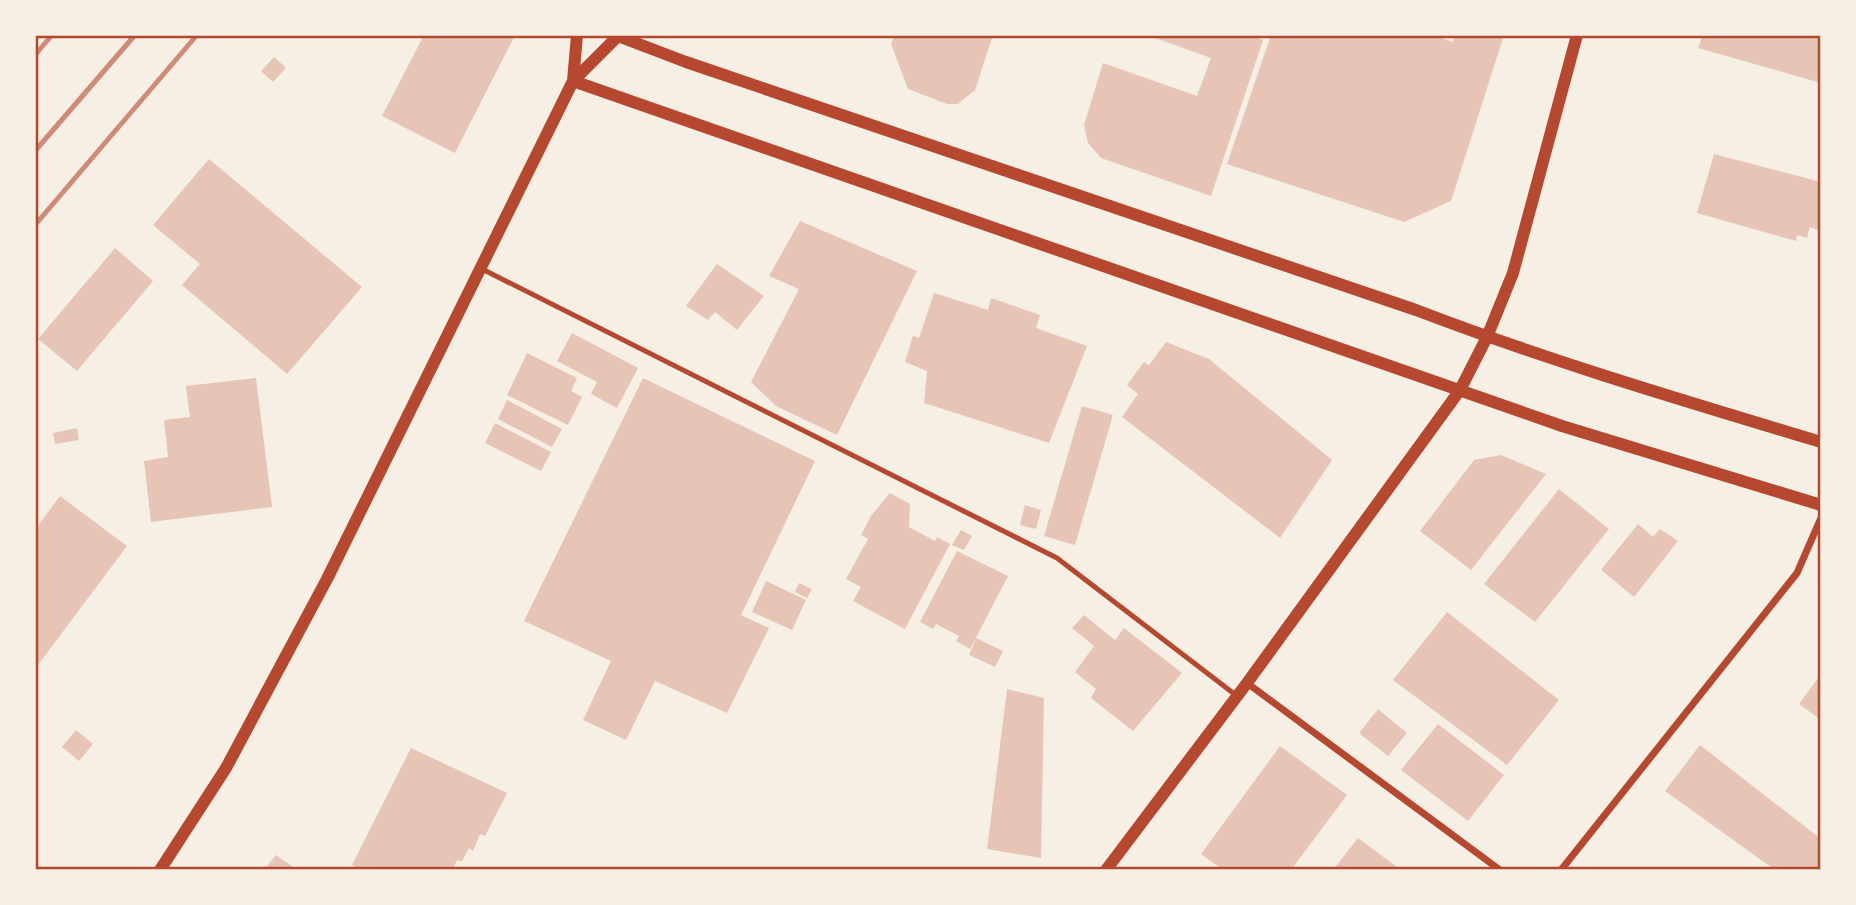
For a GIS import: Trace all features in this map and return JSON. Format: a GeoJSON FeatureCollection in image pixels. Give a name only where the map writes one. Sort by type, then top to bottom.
{"type":"FeatureCollection","features":[{"type":"Feature","properties":{"kind":"street"},"geometry":{"type":"LineString","coordinates":[[573,81],[577,35]]}},
{"type":"Feature","properties":{"kind":"street"},"geometry":{"type":"LineString","coordinates":[[160,870],[226,768],[327,579],[573,81],[618,35],[686,62],[1416,310],[1487,337],[1591,372],[1821,442]]}},
{"type":"Feature","properties":{"kind":"street"},"geometry":{"type":"LineString","coordinates":[[1106,870],[1247,683],[1460,390],[1487,337],[1513,273],[1577,35]]}},
{"type":"Feature","properties":{"kind":"street"},"geometry":{"type":"LineString","coordinates":[[573,81],[1562,426],[1821,505]]}},
{"type":"Feature","properties":{"kind":"street"},"geometry":{"type":"LineString","coordinates":[[1561,870],[1797,573],[1821,518]]}},
{"type":"Feature","properties":{"kind":"street"},"geometry":{"type":"LineString","coordinates":[[1247,683],[1500,870]]}},
{"type":"Feature","properties":{"kind":"lane"},"geometry":{"type":"LineString","coordinates":[[480,268],[1057,558],[1237,696]]}},
{"type":"Feature","properties":{"kind":"building"},"geometry":{"type":"Polygon","coordinates":[[[424,35],[515,35],[455,153],[382,116],[424,35]]]}},
{"type":"Feature","properties":{"kind":"building"},"geometry":{"type":"Polygon","coordinates":[[[895,35],[993,35],[975,90],[958,104],[947,104],[908,89],[891,44],[895,35]]]}},
{"type":"Feature","properties":{"kind":"building"},"geometry":{"type":"Polygon","coordinates":[[[1147,35],[1247,35],[1263,40],[1211,196],[1101,158],[1088,143],[1084,125],[1103,63],[1197,96],[1211,58],[1147,35]]]}},
{"type":"Feature","properties":{"kind":"building"},"geometry":{"type":"Polygon","coordinates":[[[1271,35],[1432,35],[1453,42],[1456,35],[1504,35],[1451,201],[1404,222],[1227,164],[1271,35]]]}},
{"type":"Feature","properties":{"kind":"building"},"geometry":{"type":"Polygon","coordinates":[[[1703,35],[1821,35],[1821,83],[1698,48],[1703,35]]]}},
{"type":"Feature","properties":{"kind":"building"},"geometry":{"type":"Polygon","coordinates":[[[274,57],[286,68],[273,82],[261,71],[274,57]]]}},
{"type":"Feature","properties":{"kind":"building"},"geometry":{"type":"Polygon","coordinates":[[[1714,154],[1821,182],[1818,199],[1821,200],[1821,222],[1818,230],[1810,227],[1807,238],[1797,235],[1796,241],[1697,213],[1714,154]]]}},
{"type":"Feature","properties":{"kind":"building"},"geometry":{"type":"Polygon","coordinates":[[[209,159],[362,287],[287,374],[182,285],[200,264],[153,225],[209,159]]]}},
{"type":"Feature","properties":{"kind":"building"},"geometry":{"type":"Polygon","coordinates":[[[800,221],[917,271],[837,435],[776,406],[751,382],[799,289],[769,276],[800,221]]]}},
{"type":"Feature","properties":{"kind":"building"},"geometry":{"type":"Polygon","coordinates":[[[115,248],[153,281],[77,371],[38,339],[115,248]]]}},
{"type":"Feature","properties":{"kind":"building"},"geometry":{"type":"Polygon","coordinates":[[[717,264],[764,296],[737,330],[715,312],[708,320],[686,306],[717,264]]]}},
{"type":"Feature","properties":{"kind":"building"},"geometry":{"type":"Polygon","coordinates":[[[934,293],[988,310],[991,298],[1040,315],[1036,328],[1087,346],[1049,443],[924,403],[927,371],[905,362],[913,336],[919,338],[934,293]]]}},
{"type":"Feature","properties":{"kind":"building"},"geometry":{"type":"Polygon","coordinates":[[[572,333],[638,368],[617,408],[591,394],[597,382],[557,361],[572,333]]]}},
{"type":"Feature","properties":{"kind":"building"},"geometry":{"type":"Polygon","coordinates":[[[1166,342],[1209,359],[1332,460],[1280,538],[1122,417],[1138,394],[1127,385],[1144,362],[1149,365],[1166,342]]]}},
{"type":"Feature","properties":{"kind":"building"},"geometry":{"type":"Polygon","coordinates":[[[527,353],[577,378],[571,391],[582,397],[568,425],[507,395],[527,353]]]}},
{"type":"Feature","properties":{"kind":"building"},"geometry":{"type":"Polygon","coordinates":[[[256,378],[272,507],[151,522],[144,461],[168,457],[164,420],[190,417],[186,386],[256,378]]]}},
{"type":"Feature","properties":{"kind":"building"},"geometry":{"type":"Polygon","coordinates":[[[643,378],[815,461],[741,615],[769,628],[727,713],[655,681],[626,740],[583,720],[611,661],[524,621],[643,378]]]}},
{"type":"Feature","properties":{"kind":"building"},"geometry":{"type":"Polygon","coordinates":[[[507,400],[562,429],[552,447],[498,419],[507,400]]]}},
{"type":"Feature","properties":{"kind":"building"},"geometry":{"type":"Polygon","coordinates":[[[1082,406],[1113,415],[1075,545],[1044,536],[1082,406]]]}},
{"type":"Feature","properties":{"kind":"building"},"geometry":{"type":"Polygon","coordinates":[[[495,423],[551,452],[541,471],[485,443],[495,423]]]}},
{"type":"Feature","properties":{"kind":"building"},"geometry":{"type":"Polygon","coordinates":[[[77,428],[79,440],[55,444],[53,433],[77,428]]]}},
{"type":"Feature","properties":{"kind":"building"},"geometry":{"type":"Polygon","coordinates":[[[1501,455],[1546,474],[1471,570],[1420,531],[1474,460],[1501,455]]]}},
{"type":"Feature","properties":{"kind":"building"},"geometry":{"type":"Polygon","coordinates":[[[1559,489],[1609,529],[1535,622],[1484,584],[1559,489]]]}},
{"type":"Feature","properties":{"kind":"building"},"geometry":{"type":"Polygon","coordinates":[[[890,493],[910,504],[909,527],[935,541],[937,537],[950,544],[905,629],[853,601],[861,587],[846,579],[868,539],[861,535],[871,516],[890,493]]]}},
{"type":"Feature","properties":{"kind":"building"},"geometry":{"type":"Polygon","coordinates":[[[60,496],[127,546],[35,669],[35,530],[60,496]]]}},
{"type":"Feature","properties":{"kind":"building"},"geometry":{"type":"Polygon","coordinates":[[[1025,505],[1041,510],[1036,529],[1020,525],[1025,505]]]}},
{"type":"Feature","properties":{"kind":"building"},"geometry":{"type":"Polygon","coordinates":[[[1638,524],[1653,537],[1660,529],[1678,541],[1634,597],[1601,570],[1638,524]]]}},
{"type":"Feature","properties":{"kind":"building"},"geometry":{"type":"Polygon","coordinates":[[[961,530],[972,536],[964,550],[952,545],[961,530]]]}},
{"type":"Feature","properties":{"kind":"building"},"geometry":{"type":"Polygon","coordinates":[[[957,551],[1008,576],[970,649],[956,641],[959,636],[936,624],[933,629],[920,622],[957,551]]]}},
{"type":"Feature","properties":{"kind":"building"},"geometry":{"type":"Polygon","coordinates":[[[766,581],[806,600],[792,630],[752,612],[766,581]]]}},
{"type":"Feature","properties":{"kind":"building"},"geometry":{"type":"Polygon","coordinates":[[[799,583],[812,589],[807,598],[795,592],[799,583]]]}},
{"type":"Feature","properties":{"kind":"building"},"geometry":{"type":"Polygon","coordinates":[[[1447,612],[1559,700],[1507,765],[1393,680],[1447,612]]]}},
{"type":"Feature","properties":{"kind":"building"},"geometry":{"type":"Polygon","coordinates":[[[1084,615],[1115,640],[1124,628],[1182,673],[1133,731],[1091,698],[1096,689],[1075,672],[1094,646],[1072,628],[1084,615]]]}},
{"type":"Feature","properties":{"kind":"building"},"geometry":{"type":"Polygon","coordinates":[[[976,638],[1003,651],[995,667],[969,655],[976,638]]]}},
{"type":"Feature","properties":{"kind":"building"},"geometry":{"type":"Polygon","coordinates":[[[1821,674],[1821,720],[1799,704],[1821,674]]]}},
{"type":"Feature","properties":{"kind":"building"},"geometry":{"type":"Polygon","coordinates":[[[1007,689],[1044,698],[1041,858],[987,849],[1007,689]]]}},
{"type":"Feature","properties":{"kind":"building"},"geometry":{"type":"Polygon","coordinates":[[[1378,709],[1407,733],[1388,756],[1359,733],[1378,709]]]}},
{"type":"Feature","properties":{"kind":"building"},"geometry":{"type":"Polygon","coordinates":[[[1438,724],[1504,775],[1468,821],[1401,770],[1438,724]]]}},
{"type":"Feature","properties":{"kind":"building"},"geometry":{"type":"Polygon","coordinates":[[[76,730],[93,744],[79,761],[62,747],[76,730]]]}},
{"type":"Feature","properties":{"kind":"building"},"geometry":{"type":"Polygon","coordinates":[[[1700,745],[1821,839],[1821,870],[1775,870],[1665,791],[1700,745]]]}},
{"type":"Feature","properties":{"kind":"building"},"geometry":{"type":"Polygon","coordinates":[[[1280,746],[1347,795],[1291,870],[1223,870],[1201,854],[1280,746]]]}},
{"type":"Feature","properties":{"kind":"building"},"geometry":{"type":"Polygon","coordinates":[[[411,748],[507,793],[485,836],[480,834],[473,851],[469,848],[462,861],[457,860],[452,870],[361,870],[352,865],[411,748]]]}},
{"type":"Feature","properties":{"kind":"building"},"geometry":{"type":"Polygon","coordinates":[[[1358,838],[1401,870],[1333,870],[1358,838]]]}},
{"type":"Feature","properties":{"kind":"building"},"geometry":{"type":"Polygon","coordinates":[[[276,855],[297,870],[264,870],[276,855]]]}},
{"type":"Feature","properties":{"kind":"railway"},"geometry":{"type":"LineString","coordinates":[[35,55],[52,35]]}},
{"type":"Feature","properties":{"kind":"railway"},"geometry":{"type":"LineString","coordinates":[[35,151],[135,35]]}},
{"type":"Feature","properties":{"kind":"railway"},"geometry":{"type":"LineString","coordinates":[[35,225],[197,35]]}}]}
